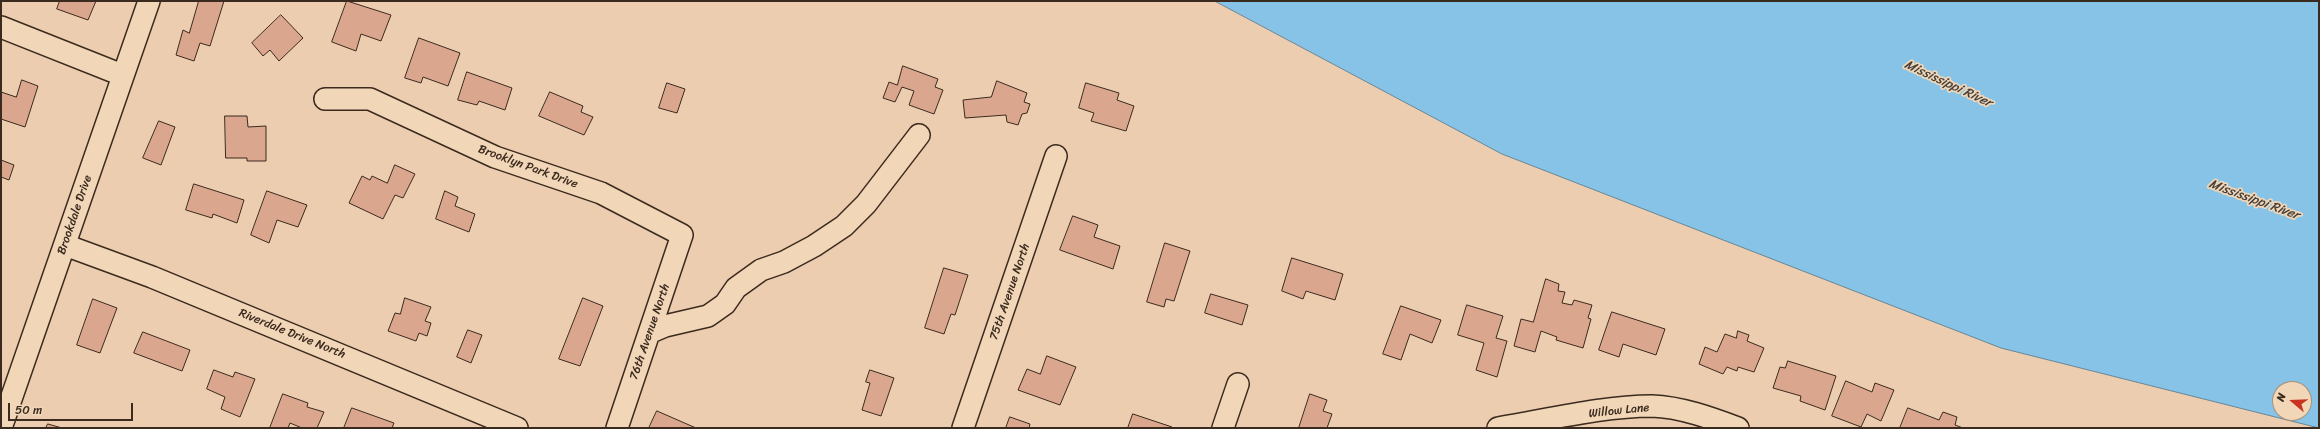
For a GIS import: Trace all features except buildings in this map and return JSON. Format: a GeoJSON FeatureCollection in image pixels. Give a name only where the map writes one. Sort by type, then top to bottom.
{"type":"FeatureCollection","features":[{"type":"Feature","properties":{"kind":"street","name":"Brookdale Drive"},"geometry":{"type":"LineString","coordinates":[[1,428],[149,1]]}},
{"type":"Feature","properties":{"kind":"street"},"geometry":{"type":"LineString","coordinates":[[1,27],[122,76]]}},
{"type":"Feature","properties":{"kind":"street","name":"Brooklyn Park Drive"},"geometry":{"type":"LineString","coordinates":[[325,100],[370,99],[495,158],[601,194],[682,235]]}},
{"type":"Feature","properties":{"kind":"street"},"geometry":{"type":"LineString","coordinates":[[651,332],[665,326],[708,316],[725,304],[736,288],[761,270],[784,262],[814,246],[844,226],[866,204],[919,135]]}},
{"type":"Feature","properties":{"kind":"street","name":"75th Avenue North"},"geometry":{"type":"LineString","coordinates":[[963,428],[1056,156]]}},
{"type":"Feature","properties":{"kind":"street","name":"76th Avenue North"},"geometry":{"type":"LineString","coordinates":[[617,428],[651,332],[682,235]]}},
{"type":"Feature","properties":{"kind":"street","name":"Riverdale Drive North"},"geometry":{"type":"LineString","coordinates":[[65,246],[159,280],[517,428]]}},
{"type":"Feature","properties":{"kind":"street"},"geometry":{"type":"LineString","coordinates":[[1223,428],[1238,384]]}},
{"type":"Feature","properties":{"kind":"street","name":"Willow Lane"},"geometry":{"type":"LineString","coordinates":[[1498,428],[1621,408],[1653,406],[1684,411],[1738,428]]}},
{"type":"Feature","properties":{"kind":"water","name":"Mississippi River"},"geometry":{"type":"Polygon","coordinates":[[[1215,1],[2319,1],[2319,428],[2291,421],[2312,421],[2312,381],[2272,381],[2272,416],[2001,348],[1502,154],[1215,1]]]}}]}
